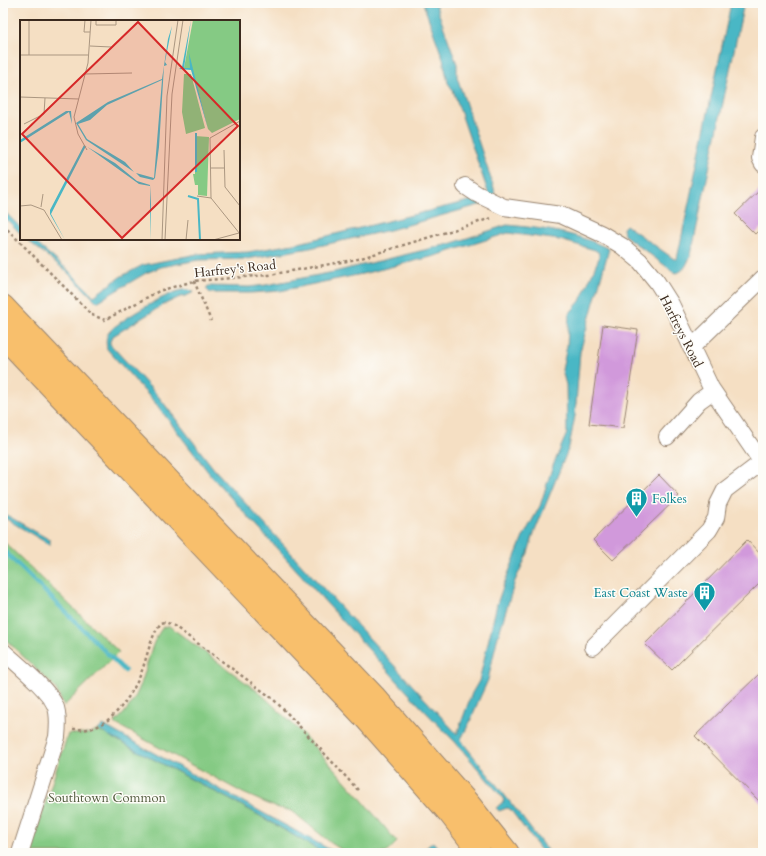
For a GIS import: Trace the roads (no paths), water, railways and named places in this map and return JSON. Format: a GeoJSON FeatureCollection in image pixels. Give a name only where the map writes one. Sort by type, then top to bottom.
{"type":"FeatureCollection","features":[{"type":"Feature","properties":{"kind":"highway"},"geometry":{"type":"LineString","coordinates":[[3,306],[374,696],[469,804],[508,853]]}},
{"type":"Feature","properties":{"kind":"highway"},"geometry":{"type":"LineString","coordinates":[[3,336],[367,720],[450,814],[480,853]]}},
{"type":"Feature","properties":{"kind":"street"},"geometry":{"type":"LineString","coordinates":[[763,136],[760,158],[763,164]]}},
{"type":"Feature","properties":{"kind":"street","name":"Harfreys Road"},"geometry":{"type":"LineString","coordinates":[[471,190],[500,206],[561,215],[602,234],[622,246],[640,261],[657,282],[671,304],[713,391],[762,463]]}},
{"type":"Feature","properties":{"kind":"street"},"geometry":{"type":"LineString","coordinates":[[691,348],[763,278]]}},
{"type":"Feature","properties":{"kind":"street"},"geometry":{"type":"LineString","coordinates":[[666,437],[699,401],[713,391]]}},
{"type":"Feature","properties":{"kind":"street"},"geometry":{"type":"LineString","coordinates":[[593,647],[709,530],[716,518],[718,504],[725,490],[762,463]]}},
{"type":"Feature","properties":{"kind":"street"},"geometry":{"type":"LineString","coordinates":[[3,651],[49,694],[56,707],[58,729],[57,737],[20,853]]}},
{"type":"Feature","properties":{"kind":"water"},"geometry":{"type":"Polygon","coordinates":[[[423,3],[435,3],[457,64],[457,77],[494,188],[495,197],[490,202],[390,230],[310,248],[247,259],[198,260],[161,267],[146,273],[97,302],[66,271],[27,240],[32,240],[68,270],[94,296],[120,277],[143,265],[197,254],[248,252],[299,243],[485,197],[488,192],[453,90],[448,83],[443,59],[423,3]]]}},
{"type":"Feature","properties":{"kind":"water"},"geometry":{"type":"Polygon","coordinates":[[[731,3],[744,3],[691,255],[683,269],[675,273],[624,235],[623,228],[626,225],[674,259],[677,259],[731,3]]]}},
{"type":"Feature","properties":{"kind":"water"},"geometry":{"type":"Polygon","coordinates":[[[3,210],[20,227],[20,233],[3,216],[3,210]]]}},
{"type":"Feature","properties":{"kind":"water"},"geometry":{"type":"Polygon","coordinates":[[[507,225],[560,232],[597,243],[609,249],[580,352],[575,416],[569,447],[533,536],[528,553],[515,581],[497,640],[488,680],[461,739],[549,853],[543,853],[510,809],[507,808],[499,811],[496,808],[504,801],[502,797],[456,743],[420,706],[212,477],[156,404],[107,349],[106,342],[107,335],[115,326],[144,308],[175,292],[190,290],[194,292],[163,305],[113,336],[110,344],[159,397],[214,469],[457,734],[472,693],[479,681],[497,604],[504,584],[523,537],[540,506],[552,468],[567,433],[566,385],[562,370],[567,346],[569,314],[580,301],[599,258],[599,253],[595,250],[560,240],[508,233],[435,256],[362,274],[280,291],[210,293],[206,289],[208,286],[249,287],[266,285],[334,272],[449,244],[507,225]]]}},
{"type":"Feature","properties":{"kind":"water"},"geometry":{"type":"Polygon","coordinates":[[[3,513],[50,540],[50,545],[3,517],[3,513]]]}},
{"type":"Feature","properties":{"kind":"water"},"geometry":{"type":"Polygon","coordinates":[[[103,725],[336,853],[324,853],[250,810],[98,730],[103,725]]]}},
{"type":"Feature","properties":{"kind":"water"},"geometry":{"type":"Polygon","coordinates":[[[433,842],[439,849],[434,853],[420,853],[433,842]]]}},
{"type":"Feature","properties":{"kind":"waterway"},"geometry":{"type":"LineString","coordinates":[[3,550],[125,671]]}},
{"type":"Feature","properties":{"kind":"place","name":"Folkes"},"geometry":{"type":"Point","coordinates":[636,518]}},
{"type":"Feature","properties":{"kind":"place","name":"East Coast Waste"},"geometry":{"type":"Point","coordinates":[704,612]}},
{"type":"Feature","properties":{"kind":"park label","name":"Southtown Common"},"geometry":{"type":"Point","coordinates":[107,797]}}]}
